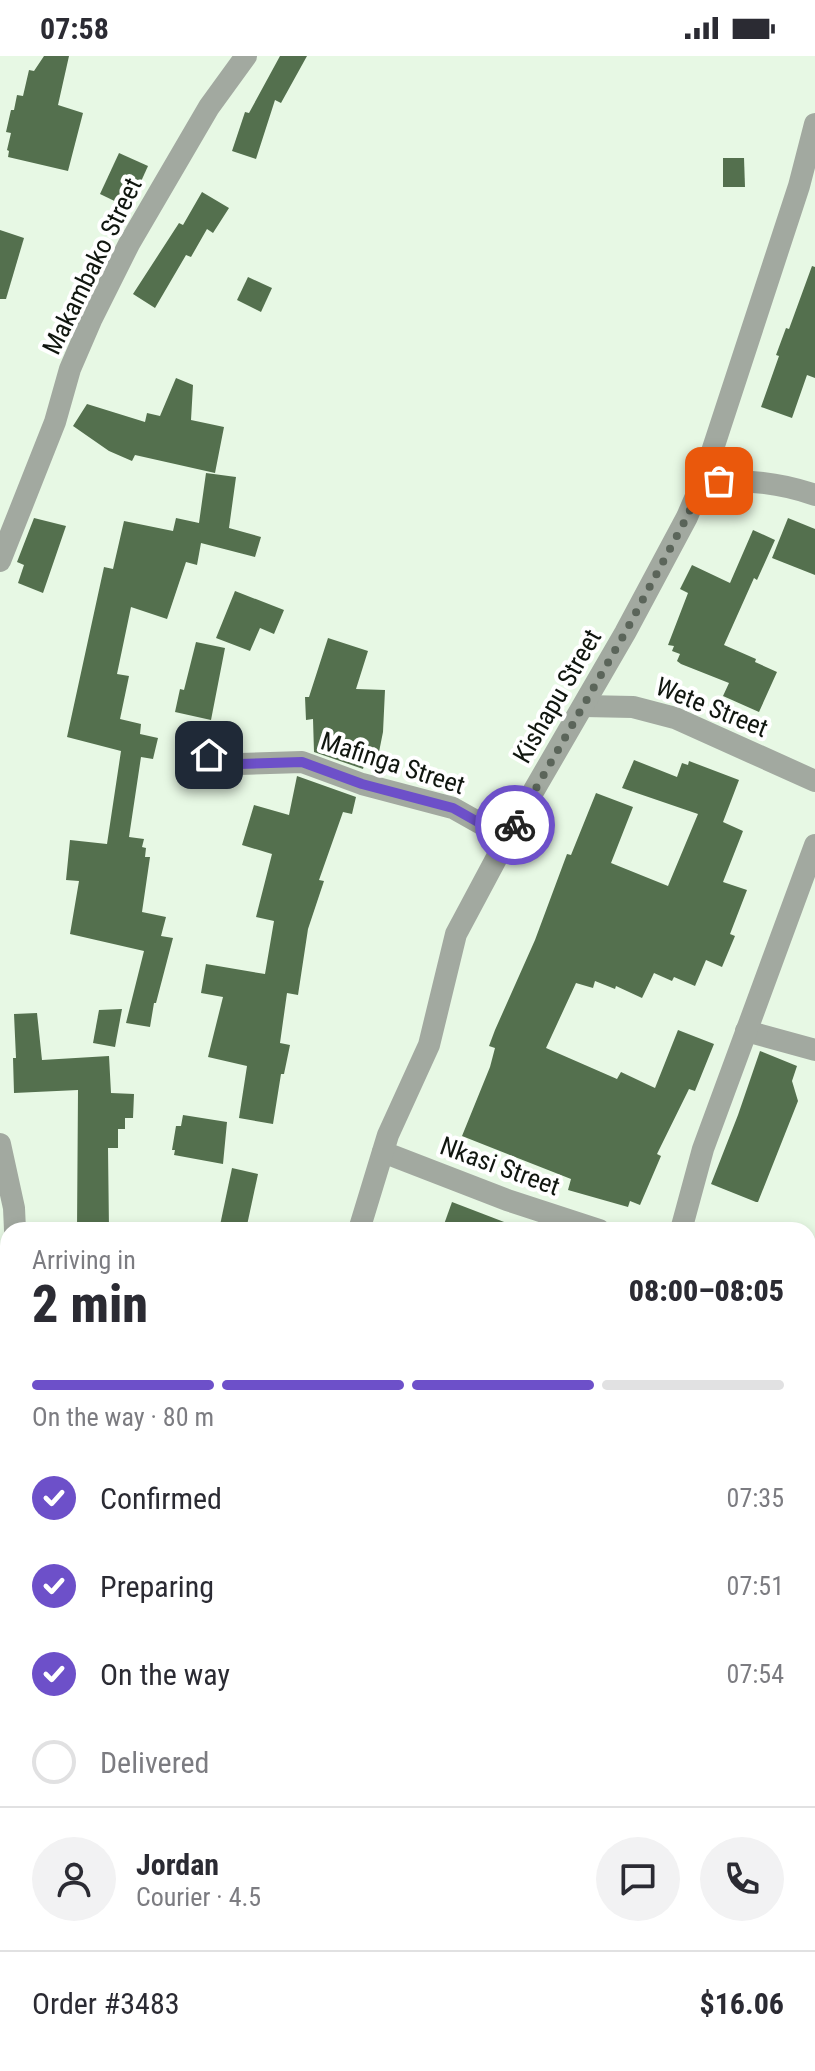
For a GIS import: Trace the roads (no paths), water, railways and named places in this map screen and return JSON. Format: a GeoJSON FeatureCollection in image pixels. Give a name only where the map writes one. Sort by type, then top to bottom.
{"type":"FeatureCollection","features":[{"type":"Feature","properties":{"kind":"street","name":"Makambako Street"},"geometry":{"type":"LineString","coordinates":[[0,561],[55,422],[70,369],[98,305],[129,244],[193,135],[246,56]]}},
{"type":"Feature","properties":{"kind":"street","name":"Kishapu Street"},"geometry":{"type":"LineString","coordinates":[[361,1222],[388,1135],[429,1045],[456,934],[687,517],[702,482],[811,156],[815,124]]}},
{"type":"Feature","properties":{"kind":"street"},"geometry":{"type":"LineString","coordinates":[[702,482],[754,482],[815,495]]}},
{"type":"Feature","properties":{"kind":"street","name":"Wete Street"},"geometry":{"type":"LineString","coordinates":[[584,706],[633,707],[675,718],[815,781]]}},
{"type":"Feature","properties":{"kind":"street","name":"Mafinga Street"},"geometry":{"type":"LineString","coordinates":[[209,755],[239,764],[302,762],[362,784],[453,808],[508,839]]}},
{"type":"Feature","properties":{"kind":"street"},"geometry":{"type":"LineString","coordinates":[[683,1222],[703,1149],[815,845]]}},
{"type":"Feature","properties":{"kind":"street"},"geometry":{"type":"LineString","coordinates":[[746,1031],[815,1050]]}},
{"type":"Feature","properties":{"kind":"street"},"geometry":{"type":"LineString","coordinates":[[0,1144],[15,1222]]}},
{"type":"Feature","properties":{"kind":"street","name":"Nkasi Street"},"geometry":{"type":"LineString","coordinates":[[383,1152],[572,1222]]}}]}
